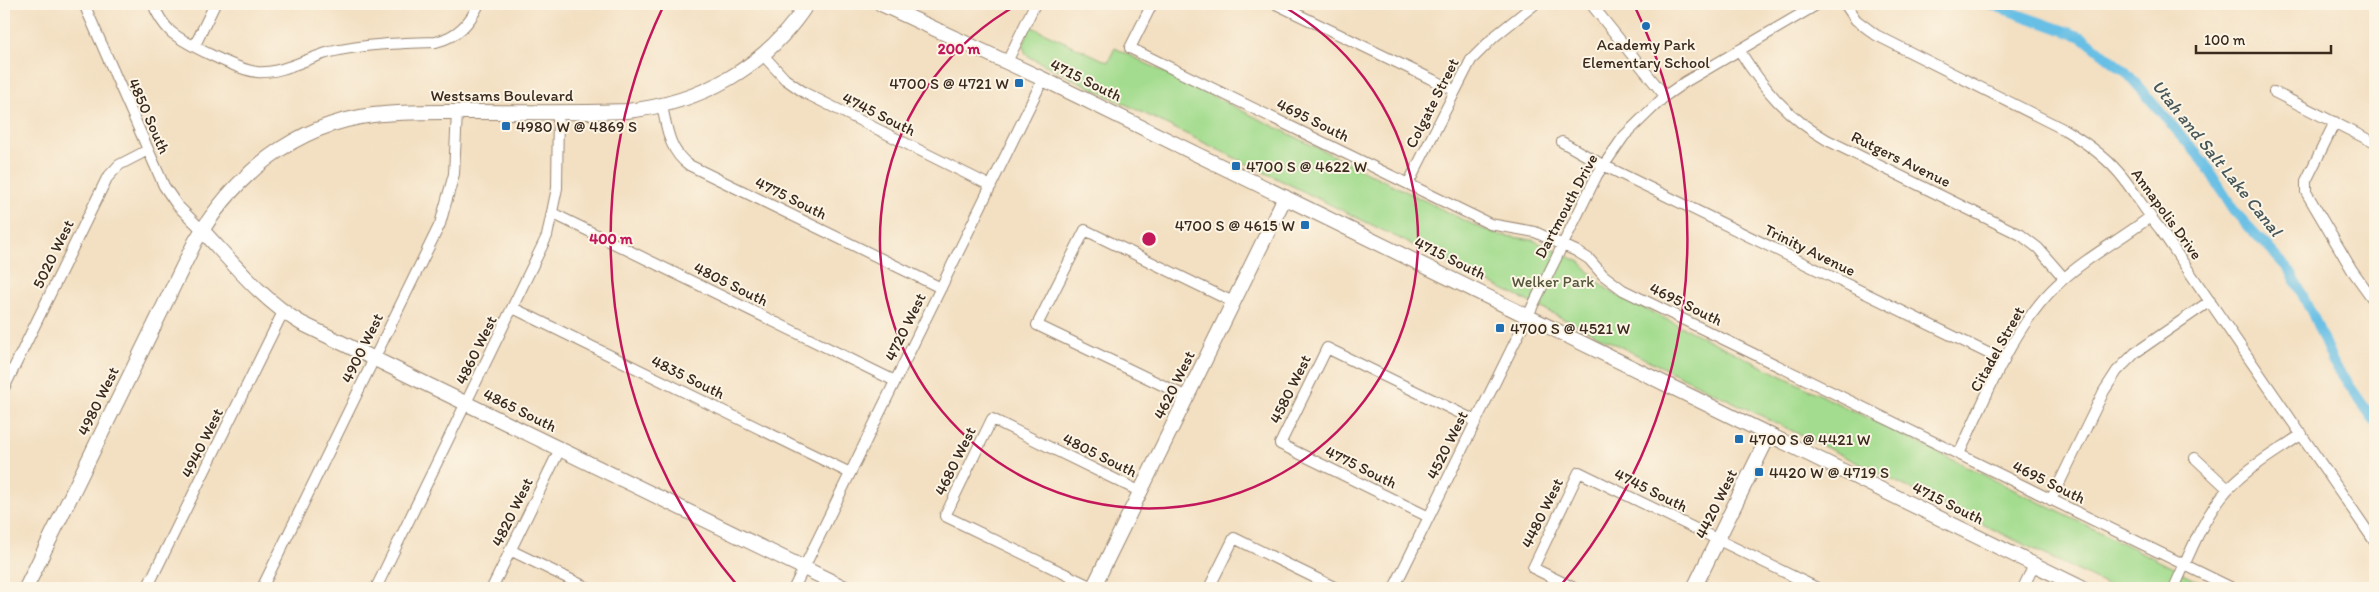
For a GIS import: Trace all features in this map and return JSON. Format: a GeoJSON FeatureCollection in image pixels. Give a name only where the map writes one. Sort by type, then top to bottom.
{"type":"FeatureCollection","features":[{"type":"Feature","properties":{"kind":"street","name":"4850 South"},"geometry":{"type":"LineString","coordinates":[[84,4],[169,196],[202,230]]}},
{"type":"Feature","properties":{"kind":"street"},"geometry":{"type":"LineString","coordinates":[[153,4],[163,24],[172,32],[247,70],[258,72],[277,71],[309,59],[355,47],[436,42],[446,39],[454,36],[468,23],[479,4]]}},
{"type":"Feature","properties":{"kind":"street"},"geometry":{"type":"LineString","coordinates":[[195,45],[215,4]]}},
{"type":"Feature","properties":{"kind":"street","name":"Westsams Boulevard"},"geometry":{"type":"LineString","coordinates":[[202,230],[225,198],[251,170],[303,137],[325,127],[371,115],[457,112],[627,111],[662,106],[710,90],[739,73],[763,55],[782,36],[807,4]]}},
{"type":"Feature","properties":{"kind":"street","name":"4715 South"},"geometry":{"type":"LineString","coordinates":[[881,4],[1043,79],[2082,588]]}},
{"type":"Feature","properties":{"kind":"street"},"geometry":{"type":"LineString","coordinates":[[1007,62],[1035,4]]}},
{"type":"Feature","properties":{"kind":"street","name":"4695 South"},"geometry":{"type":"LineString","coordinates":[[1152,4],[1130,48],[1490,224],[1535,232],[1562,245],[1589,259],[1603,275],[1623,290],[2232,588]]}},
{"type":"Feature","properties":{"kind":"street"},"geometry":{"type":"LineString","coordinates":[[1276,4],[1454,90]]}},
{"type":"Feature","properties":{"kind":"street","name":"Colgate Street"},"geometry":{"type":"LineString","coordinates":[[1408,184],[1454,90],[1476,53],[1535,4]]}},
{"type":"Feature","properties":{"kind":"street"},"geometry":{"type":"LineString","coordinates":[[1591,4],[1665,96]]}},
{"type":"Feature","properties":{"kind":"street","name":"Dartmouth Drive"},"geometry":{"type":"LineString","coordinates":[[1527,316],[1603,165],[1624,136],[1665,96],[1818,4]]}},
{"type":"Feature","properties":{"kind":"street","name":"Annapolis Drive"},"geometry":{"type":"LineString","coordinates":[[1845,4],[1856,20],[1876,36],[2065,130],[2087,143],[2116,169],[2210,301],[2375,542]]}},
{"type":"Feature","properties":{"kind":"street","name":"Rutgers Avenue"},"geometry":{"type":"LineString","coordinates":[[1739,50],[1765,90],[1783,109],[1804,126],[1827,140],[2021,235],[2038,248],[2064,278]]}},
{"type":"Feature","properties":{"kind":"street","name":"4745 South"},"geometry":{"type":"LineString","coordinates":[[763,55],[785,79],[804,94],[991,186]]}},
{"type":"Feature","properties":{"kind":"street","name":"4720 West"},"geometry":{"type":"LineString","coordinates":[[794,588],[1043,79]]}},
{"type":"Feature","properties":{"kind":"street"},"geometry":{"type":"LineString","coordinates":[[2274,92],[2375,143]]}},
{"type":"Feature","properties":{"kind":"street","name":"4775 South"},"geometry":{"type":"LineString","coordinates":[[662,106],[672,147],[681,160],[941,288]]}},
{"type":"Feature","properties":{"kind":"street","name":"4900 West"},"geometry":{"type":"LineString","coordinates":[[262,588],[446,209],[454,174],[457,112]]}},
{"type":"Feature","properties":{"kind":"street","name":"4860 West"},"geometry":{"type":"LineString","coordinates":[[376,588],[547,236],[554,214],[558,188],[558,112]]}},
{"type":"Feature","properties":{"kind":"street"},"geometry":{"type":"LineString","coordinates":[[2335,122],[2306,181],[2306,192],[2352,270],[2375,302]]}},
{"type":"Feature","properties":{"kind":"street","name":"Trinity Avenue"},"geometry":{"type":"LineString","coordinates":[[1562,142],[1603,165],[2004,361]]}},
{"type":"Feature","properties":{"kind":"street","name":"5020 West"},"geometry":{"type":"LineString","coordinates":[[4,388],[107,178],[120,165],[148,150]]}},
{"type":"Feature","properties":{"kind":"street","name":"4620 West"},"geometry":{"type":"LineString","coordinates":[[1094,588],[1285,197]]}},
{"type":"Feature","properties":{"kind":"street","name":"4805 South"},"geometry":{"type":"LineString","coordinates":[[554,214],[896,381]]}},
{"type":"Feature","properties":{"kind":"street","name":"Citadel Street"},"geometry":{"type":"LineString","coordinates":[[1959,454],[2004,361],[2029,318],[2043,299],[2064,278],[2150,217]]}},
{"type":"Feature","properties":{"kind":"street","name":"4865 South"},"geometry":{"type":"LineString","coordinates":[[202,230],[265,297],[283,312],[845,588]]}},
{"type":"Feature","properties":{"kind":"street","name":"4980 West"},"geometry":{"type":"LineString","coordinates":[[26,588],[202,230]]}},
{"type":"Feature","properties":{"kind":"street"},"geometry":{"type":"LineString","coordinates":[[1187,397],[1037,325],[1085,230],[1233,302]]}},
{"type":"Feature","properties":{"kind":"street"},"geometry":{"type":"LineString","coordinates":[[2051,500],[2104,392],[2117,371],[2135,353],[2210,301]]}},
{"type":"Feature","properties":{"kind":"street","name":"4835 South"},"geometry":{"type":"LineString","coordinates":[[513,308],[850,473]]}},
{"type":"Feature","properties":{"kind":"street","name":"4940 West"},"geometry":{"type":"LineString","coordinates":[[147,588],[283,312]]}},
{"type":"Feature","properties":{"kind":"street","name":"4520 West"},"geometry":{"type":"LineString","coordinates":[[1394,588],[1527,316]]}},
{"type":"Feature","properties":{"kind":"street","name":"4580 West"},"geometry":{"type":"LineString","coordinates":[[1280,444],[1327,348],[1476,421]]}},
{"type":"Feature","properties":{"kind":"street","name":"4805 South"},"geometry":{"type":"LineString","coordinates":[[992,419],[1141,492]]}},
{"type":"Feature","properties":{"kind":"street","name":"4680 West"},"geometry":{"type":"LineString","coordinates":[[992,419],[945,516],[1094,588]]}},
{"type":"Feature","properties":{"kind":"street"},"geometry":{"type":"LineString","coordinates":[[2174,588],[2213,508],[2228,489],[2244,474],[2302,434]]}},
{"type":"Feature","properties":{"kind":"street","name":"4420 West"},"geometry":{"type":"LineString","coordinates":[[1694,588],[1769,435]]}},
{"type":"Feature","properties":{"kind":"street","name":"4775 South"},"geometry":{"type":"LineString","coordinates":[[1280,444],[1429,516]]}},
{"type":"Feature","properties":{"kind":"street","name":"4820 West"},"geometry":{"type":"LineString","coordinates":[[492,588],[560,449]]}},
{"type":"Feature","properties":{"kind":"street"},"geometry":{"type":"LineString","coordinates":[[2195,458],[2228,489]]}},
{"type":"Feature","properties":{"kind":"street","name":"4745 South"},"geometry":{"type":"LineString","coordinates":[[1579,472],[1810,587]]}},
{"type":"Feature","properties":{"kind":"street","name":"4480 West"},"geometry":{"type":"LineString","coordinates":[[1574,588],[1532,568],[1579,472]]}},
{"type":"Feature","properties":{"kind":"street"},"geometry":{"type":"LineString","coordinates":[[1209,588],[1234,538],[1336,588]]}},
{"type":"Feature","properties":{"kind":"street"},"geometry":{"type":"LineString","coordinates":[[510,550],[588,588]]}},
{"type":"Feature","properties":{"kind":"street"},"geometry":{"type":"LineString","coordinates":[[2023,588],[2034,565]]}},
{"type":"Feature","properties":{"kind":"green space","name":"Welker Park"},"geometry":{"type":"Polygon","coordinates":[[[1030,26],[1108,62],[1115,48],[1480,228],[1500,235],[1533,240],[1580,262],[1604,287],[1623,298],[2214,588],[2113,588],[1031,58],[1026,54],[1023,46],[1030,26]]]}},
{"type":"Feature","properties":{"kind":"waterway","name":"Utah and Salt Lake Canal"},"geometry":{"type":"LineString","coordinates":[[1989,4],[2082,37],[2126,72],[2203,161],[2236,213],[2291,272],[2333,362],[2375,422]]}},
{"type":"Feature","properties":{"kind":"place","name":"Academy Park Elementary School"},"geometry":{"type":"Point","coordinates":[1646,26]}},
{"type":"Feature","properties":{"kind":"place","name":"4700 S @ 4721 W"},"geometry":{"type":"Point","coordinates":[1019,83]}},
{"type":"Feature","properties":{"kind":"place","name":"4980 W @ 4869 S"},"geometry":{"type":"Point","coordinates":[506,126]}},
{"type":"Feature","properties":{"kind":"place","name":"4700 S @ 4622 W"},"geometry":{"type":"Point","coordinates":[1236,166]}},
{"type":"Feature","properties":{"kind":"place","name":"4700 S @ 4615 W"},"geometry":{"type":"Point","coordinates":[1305,225]}},
{"type":"Feature","properties":{"kind":"place","name":"4700 S @ 4521 W"},"geometry":{"type":"Point","coordinates":[1500,328]}},
{"type":"Feature","properties":{"kind":"place","name":"4700 S @ 4421 W"},"geometry":{"type":"Point","coordinates":[1739,439]}},
{"type":"Feature","properties":{"kind":"place","name":"4420 W @ 4719 S"},"geometry":{"type":"Point","coordinates":[1759,472]}}]}
